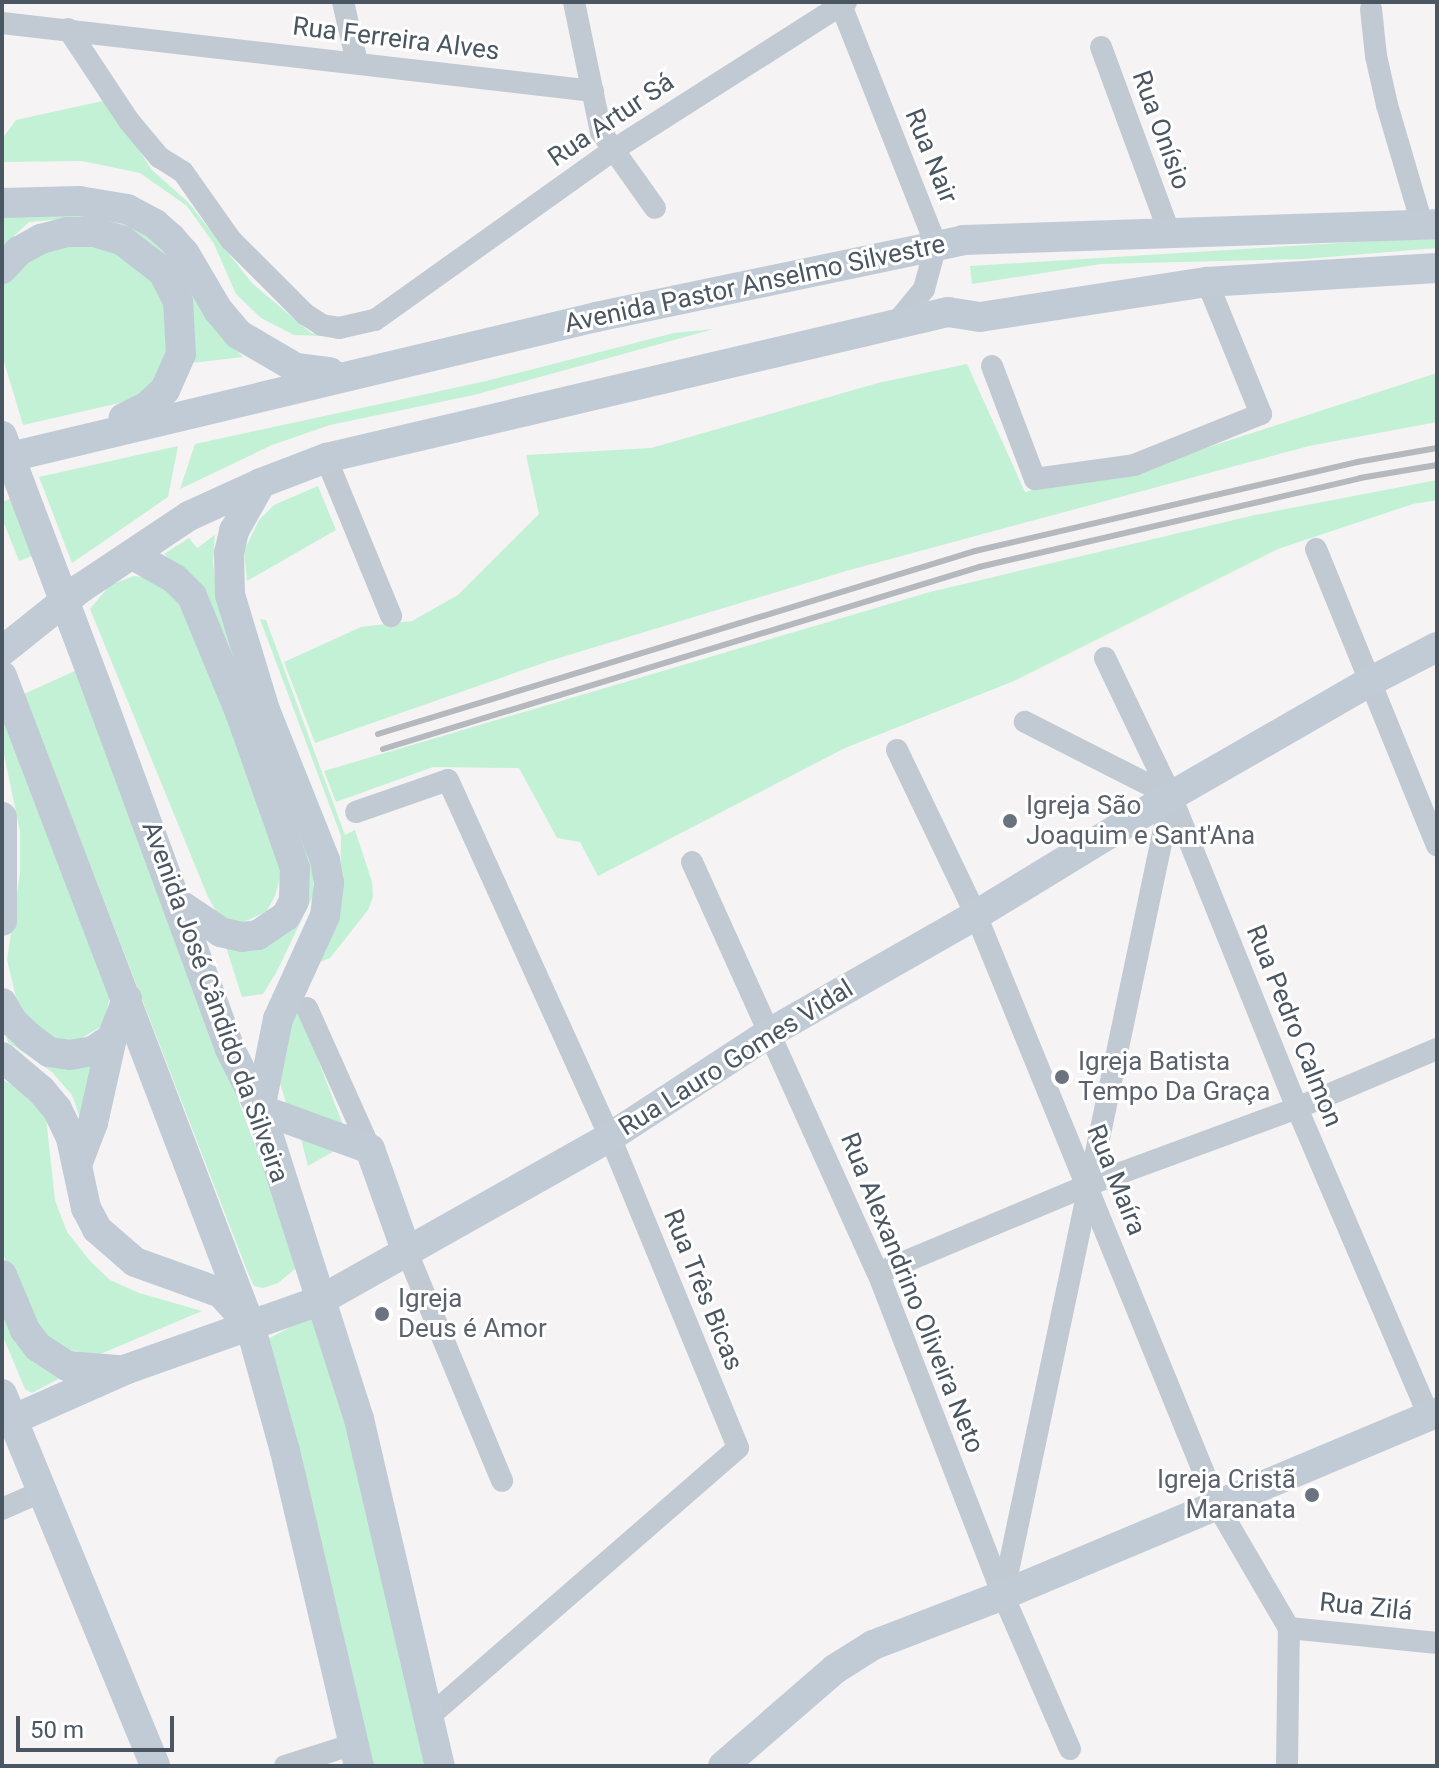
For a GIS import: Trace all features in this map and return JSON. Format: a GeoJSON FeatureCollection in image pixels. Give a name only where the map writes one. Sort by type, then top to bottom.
{"type":"FeatureCollection","features":[{"type":"Feature","properties":{"kind":"main road"},"geometry":{"type":"LineString","coordinates":[[2,203],[79,201],[127,209],[155,224],[171,238],[185,254],[218,310],[238,334],[296,368],[348,375]]}},
{"type":"Feature","properties":{"kind":"main road","name":"Avenida Pastor Anselmo Silvestre"},"geometry":{"type":"LineString","coordinates":[[85,437],[596,317],[963,240],[1430,225]]}},
{"type":"Feature","properties":{"kind":"main road"},"geometry":{"type":"LineString","coordinates":[[2,269],[19,251],[41,239],[67,232],[94,232],[123,241],[145,255],[171,285],[178,301],[182,325],[181,354],[165,390],[146,407],[85,437],[2,459]]}},
{"type":"Feature","properties":{"kind":"main road"},"geometry":{"type":"LineString","coordinates":[[2,651],[81,588],[189,516],[326,458],[948,312],[994,316],[1207,282],[1437,268]]}},
{"type":"Feature","properties":{"kind":"main road","name":"Avenida José Cândido da Silveira"},"geometry":{"type":"LineString","coordinates":[[2,436],[179,904],[230,1049],[260,1109],[359,1419],[440,1766]]}},
{"type":"Feature","properties":{"kind":"main road"},"geometry":{"type":"LineString","coordinates":[[261,483],[234,531],[229,553],[230,595],[265,710],[325,860],[329,883],[325,916],[278,1019],[260,1109],[370,1149],[406,1250]]}},
{"type":"Feature","properties":{"kind":"main road"},"geometry":{"type":"LineString","coordinates":[[133,555],[175,579],[192,596],[241,715],[295,868],[294,901],[286,916],[258,935],[242,937],[221,932],[179,904]]}},
{"type":"Feature","properties":{"kind":"main road","name":"Rua Lauro Gomes Vidal"},"geometry":{"type":"LineString","coordinates":[[7,1407],[127,1369],[319,1301],[610,1137],[771,1032],[976,915],[1171,796],[1371,681],[1437,647]]}},
{"type":"Feature","properties":{"kind":"main road"},"geometry":{"type":"LineString","coordinates":[[2,676],[250,1325],[285,1451],[357,1755]]}},
{"type":"Feature","properties":{"kind":"main road"},"geometry":{"type":"LineString","coordinates":[[2,817],[2,921]]}},
{"type":"Feature","properties":{"kind":"main road"},"geometry":{"type":"LineString","coordinates":[[78,1162],[93,1123],[112,1038],[127,999]]}},
{"type":"Feature","properties":{"kind":"main road"},"geometry":{"type":"LineString","coordinates":[[2,1003],[13,1022],[49,1052],[70,1055],[93,1051],[112,1038]]}},
{"type":"Feature","properties":{"kind":"main road"},"geometry":{"type":"LineString","coordinates":[[2,1057],[41,1090],[57,1109],[78,1162],[86,1208],[97,1229],[118,1251],[149,1269],[221,1293],[250,1325]]}},
{"type":"Feature","properties":{"kind":"main road"},"geometry":{"type":"LineString","coordinates":[[2,1275],[25,1330],[55,1360],[83,1369],[127,1369]]}},
{"type":"Feature","properties":{"kind":"main road"},"geometry":{"type":"LineString","coordinates":[[7,1407],[155,1766]]}},
{"type":"Feature","properties":{"kind":"main road"},"geometry":{"type":"LineString","coordinates":[[723,1766],[835,1669],[860,1653],[916,1627],[1003,1595],[1433,1414]]}},
{"type":"Feature","properties":{"kind":"street"},"geometry":{"type":"LineString","coordinates":[[343,2],[357,62]]}},
{"type":"Feature","properties":{"kind":"street"},"geometry":{"type":"LineString","coordinates":[[574,2],[601,132],[655,208]]}},
{"type":"Feature","properties":{"kind":"street","name":"Rua Artur Sá"},"geometry":{"type":"LineString","coordinates":[[68,29],[129,121],[159,157],[183,172],[231,240],[305,314],[322,325],[357,326],[375,320],[415,293],[815,10],[843,4]]}},
{"type":"Feature","properties":{"kind":"street","name":"Rua Nair"},"geometry":{"type":"LineString","coordinates":[[843,4],[936,245],[924,289],[897,322]]}},
{"type":"Feature","properties":{"kind":"street"},"geometry":{"type":"LineString","coordinates":[[1371,9],[1376,56],[1387,105],[1430,225]]}},
{"type":"Feature","properties":{"kind":"street","name":"Rua Ferreira Alves"},"geometry":{"type":"LineString","coordinates":[[2,23],[593,91]]}},
{"type":"Feature","properties":{"kind":"street","name":"Rua Onísio"},"geometry":{"type":"LineString","coordinates":[[1101,47],[1169,232]]}},
{"type":"Feature","properties":{"kind":"street"},"geometry":{"type":"LineString","coordinates":[[992,366],[1035,479],[1134,465],[1261,414],[1207,282]]}},
{"type":"Feature","properties":{"kind":"street"},"geometry":{"type":"LineString","coordinates":[[326,458],[391,616]]}},
{"type":"Feature","properties":{"kind":"street"},"geometry":{"type":"LineString","coordinates":[[1316,549],[1437,845]]}},
{"type":"Feature","properties":{"kind":"street","name":"Rua Pedro Calmon"},"geometry":{"type":"LineString","coordinates":[[1105,658],[1171,796],[1297,1108],[1433,1414]]}},
{"type":"Feature","properties":{"kind":"street"},"geometry":{"type":"LineString","coordinates":[[1003,1595],[1171,796],[1025,722]]}},
{"type":"Feature","properties":{"kind":"street","name":"Rua Maíra"},"geometry":{"type":"LineString","coordinates":[[897,750],[976,915],[1217,1505],[1289,1628]]}},
{"type":"Feature","properties":{"kind":"street","name":"Rua Três Bicas"},"geometry":{"type":"LineString","coordinates":[[356,812],[448,780],[610,1137],[738,1448],[429,1717]]}},
{"type":"Feature","properties":{"kind":"street","name":"Rua Alexandrino Oliveira Neto"},"geometry":{"type":"LineString","coordinates":[[692,862],[878,1273],[1003,1595],[1070,1749]]}},
{"type":"Feature","properties":{"kind":"street"},"geometry":{"type":"LineString","coordinates":[[307,1008],[370,1149]]}},
{"type":"Feature","properties":{"kind":"street"},"geometry":{"type":"LineString","coordinates":[[878,1273],[1088,1185],[1297,1108],[1437,1049]]}},
{"type":"Feature","properties":{"kind":"street"},"geometry":{"type":"LineString","coordinates":[[406,1250],[502,1481]]}},
{"type":"Feature","properties":{"kind":"street"},"geometry":{"type":"LineString","coordinates":[[2,1509],[41,1492]]}},
{"type":"Feature","properties":{"kind":"street"},"geometry":{"type":"LineString","coordinates":[[1287,1766],[1289,1628]]}},
{"type":"Feature","properties":{"kind":"street","name":"Rua Zilá"},"geometry":{"type":"LineString","coordinates":[[1289,1628],[1437,1643]]}},
{"type":"Feature","properties":{"kind":"street"},"geometry":{"type":"LineString","coordinates":[[285,1766],[357,1755]]}},
{"type":"Feature","properties":{"kind":"green space"},"geometry":{"type":"Polygon","coordinates":[[[107,100],[152,170],[188,202],[252,283],[311,333],[324,336],[294,335],[261,318],[236,294],[214,244],[187,206],[140,173],[82,161],[2,162],[2,139],[16,120],[107,100]]]}},
{"type":"Feature","properties":{"kind":"green space"},"geometry":{"type":"Polygon","coordinates":[[[2,210],[119,216],[169,244],[208,321],[243,357],[183,364],[181,282],[63,219],[29,222],[2,247],[2,210]]]}},
{"type":"Feature","properties":{"kind":"green space"},"geometry":{"type":"Polygon","coordinates":[[[1437,237],[1437,248],[1304,259],[1101,264],[972,284],[970,266],[1437,237]]]}},
{"type":"Feature","properties":{"kind":"green space"},"geometry":{"type":"Polygon","coordinates":[[[67,242],[112,247],[154,282],[166,310],[168,366],[137,399],[23,425],[2,355],[2,284],[12,270],[67,242]]]}},
{"type":"Feature","properties":{"kind":"green space"},"geometry":{"type":"Polygon","coordinates":[[[714,329],[474,395],[330,425],[272,445],[180,489],[195,444],[486,381],[674,333],[714,329]]]}},
{"type":"Feature","properties":{"kind":"green space"},"geometry":{"type":"Polygon","coordinates":[[[967,364],[1025,492],[1206,448],[1437,373],[1437,422],[1309,446],[846,571],[549,661],[315,743],[284,662],[361,627],[412,621],[458,595],[539,514],[526,455],[651,448],[878,383],[967,364]]]}},
{"type":"Feature","properties":{"kind":"green space"},"geometry":{"type":"Polygon","coordinates":[[[178,446],[168,497],[72,563],[39,477],[178,446]]]}},
{"type":"Feature","properties":{"kind":"green space"},"geometry":{"type":"Polygon","coordinates":[[[1437,480],[1437,500],[1413,504],[1278,549],[1014,681],[845,748],[598,876],[580,842],[557,838],[519,768],[433,767],[336,802],[324,771],[930,592],[1255,515],[1437,480]]]}},
{"type":"Feature","properties":{"kind":"green space"},"geometry":{"type":"Polygon","coordinates":[[[318,486],[336,530],[247,581],[244,551],[259,520],[274,505],[318,486]]]}},
{"type":"Feature","properties":{"kind":"green space"},"geometry":{"type":"Polygon","coordinates":[[[17,496],[40,553],[19,561],[2,518],[2,502],[17,496]]]}},
{"type":"Feature","properties":{"kind":"green space"},"geometry":{"type":"Polygon","coordinates":[[[215,535],[213,563],[218,599],[313,871],[313,896],[277,971],[263,994],[242,997],[224,941],[305,897],[197,582],[164,554],[189,538],[197,548],[215,535]]]}},
{"type":"Feature","properties":{"kind":"green space"},"geometry":{"type":"Polygon","coordinates":[[[134,576],[159,579],[188,606],[283,867],[275,896],[266,912],[239,924],[218,914],[208,897],[90,609],[110,585],[134,576]]]}},
{"type":"Feature","properties":{"kind":"green space"},"geometry":{"type":"Polygon","coordinates":[[[260,619],[266,620],[345,835],[355,830],[372,882],[373,897],[368,910],[330,958],[315,964],[340,908],[341,836],[260,619]]]}},
{"type":"Feature","properties":{"kind":"green space"},"geometry":{"type":"Polygon","coordinates":[[[77,670],[300,1265],[278,1283],[263,1288],[254,1286],[248,1273],[24,694],[77,670]]]}},
{"type":"Feature","properties":{"kind":"green space"},"geometry":{"type":"Polygon","coordinates":[[[2,706],[112,990],[102,1026],[70,1045],[48,1038],[30,1023],[16,997],[7,960],[20,873],[20,831],[2,745],[2,706]]]}},
{"type":"Feature","properties":{"kind":"green space"},"geometry":{"type":"Polygon","coordinates":[[[296,1003],[345,1130],[287,1106],[280,1083],[296,1003]]]}},
{"type":"Feature","properties":{"kind":"green space"},"geometry":{"type":"Polygon","coordinates":[[[2,1025],[96,1057],[82,1123],[72,1095],[52,1072],[8,1042],[2,1025]]]}},
{"type":"Feature","properties":{"kind":"green space"},"geometry":{"type":"Polygon","coordinates":[[[2,1079],[28,1095],[46,1118],[55,1200],[67,1232],[90,1261],[110,1280],[139,1293],[202,1311],[98,1355],[57,1348],[29,1319],[2,1251],[2,1079]]]}},
{"type":"Feature","properties":{"kind":"green space"},"geometry":{"type":"Polygon","coordinates":[[[298,1127],[345,1145],[308,1166],[298,1127]]]}},
{"type":"Feature","properties":{"kind":"green space"},"geometry":{"type":"Polygon","coordinates":[[[2,1305],[60,1375],[32,1393],[25,1389],[2,1334],[2,1305]]]}},
{"type":"Feature","properties":{"kind":"green space"},"geometry":{"type":"Polygon","coordinates":[[[315,1314],[343,1408],[429,1766],[371,1766],[342,1628],[297,1447],[262,1342],[315,1314]]]}},
{"type":"Feature","properties":{"kind":"railway"},"geometry":{"type":"LineString","coordinates":[[378,734],[975,551],[1357,462],[1437,448]]}},
{"type":"Feature","properties":{"kind":"railway"},"geometry":{"type":"LineString","coordinates":[[383,749],[979,567],[1360,478],[1437,465]]}},
{"type":"Feature","properties":{"kind":"place","name":"Igreja São Joaquim e Sant'Ana"},"geometry":{"type":"Point","coordinates":[1010,821]}},
{"type":"Feature","properties":{"kind":"place","name":"Igreja Batista Tempo Da Graça"},"geometry":{"type":"Point","coordinates":[1062,1077]}},
{"type":"Feature","properties":{"kind":"place","name":"Igreja Deus é Amor"},"geometry":{"type":"Point","coordinates":[382,1314]}},
{"type":"Feature","properties":{"kind":"place","name":"Igreja Cristã Maranata"},"geometry":{"type":"Point","coordinates":[1312,1495]}}]}
